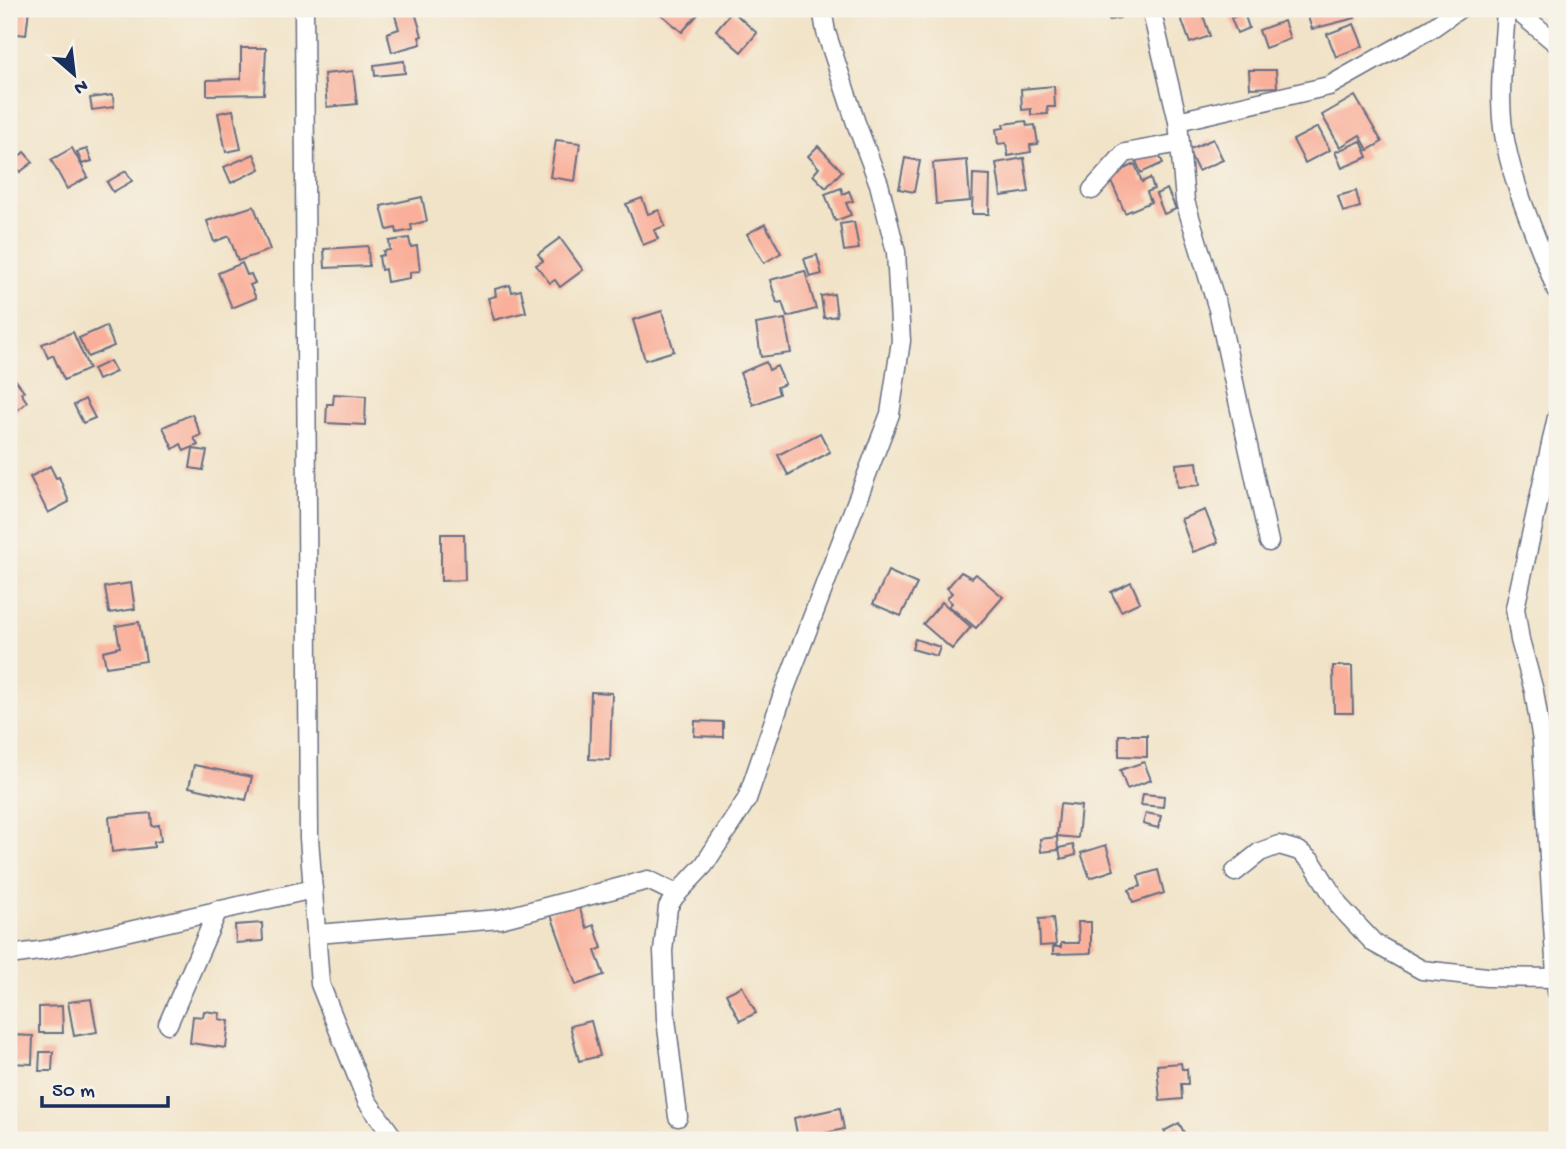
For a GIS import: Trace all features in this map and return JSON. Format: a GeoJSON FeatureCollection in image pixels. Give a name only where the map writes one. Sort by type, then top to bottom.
{"type":"FeatureCollection","features":[{"type":"Feature","properties":{"kind":"street"},"geometry":{"type":"LineString","coordinates":[[304,9],[309,838],[320,984],[368,1101],[395,1140]]}},
{"type":"Feature","properties":{"kind":"street"},"geometry":{"type":"LineString","coordinates":[[678,1117],[666,1019],[663,951],[668,907],[704,865],[747,799],[783,694],[890,414],[901,341],[896,252],[879,184],[847,97],[821,9]]}},
{"type":"Feature","properties":{"kind":"street"},"geometry":{"type":"LineString","coordinates":[[1152,9],[1178,121],[1185,201],[1218,309],[1269,542]]}},
{"type":"Feature","properties":{"kind":"street"},"geometry":{"type":"LineString","coordinates":[[1178,121],[1329,86],[1432,28],[1460,9]]}},
{"type":"Feature","properties":{"kind":"street"},"geometry":{"type":"LineString","coordinates":[[1506,9],[1502,72],[1503,127],[1512,170],[1557,292]]}},
{"type":"Feature","properties":{"kind":"street"},"geometry":{"type":"LineString","coordinates":[[1515,9],[1557,44]]}},
{"type":"Feature","properties":{"kind":"street"},"geometry":{"type":"LineString","coordinates":[[1092,190],[1125,153],[1180,144]]}},
{"type":"Feature","properties":{"kind":"street"},"geometry":{"type":"LineString","coordinates":[[1235,872],[1260,852],[1279,845],[1299,851],[1312,862],[1342,908],[1374,943],[1422,970],[1557,983],[1542,741],[1534,691],[1520,640],[1515,608],[1557,418]]}},
{"type":"Feature","properties":{"kind":"street"},"geometry":{"type":"LineString","coordinates":[[317,934],[500,919],[648,880],[677,894]]}},
{"type":"Feature","properties":{"kind":"street"},"geometry":{"type":"LineString","coordinates":[[9,955],[47,950],[313,889]]}},
{"type":"Feature","properties":{"kind":"street"},"geometry":{"type":"LineString","coordinates":[[168,1024],[218,911]]}},
{"type":"Feature","properties":{"kind":"building"},"geometry":{"type":"Polygon","coordinates":[[[9,9],[29,9],[26,35],[9,33],[9,9]]]}},
{"type":"Feature","properties":{"kind":"building"},"geometry":{"type":"Polygon","coordinates":[[[393,9],[414,9],[422,36],[419,37],[421,44],[392,52],[387,33],[399,29],[393,9]]]}},
{"type":"Feature","properties":{"kind":"building"},"geometry":{"type":"Polygon","coordinates":[[[655,9],[694,9],[699,13],[682,32],[655,9]]]}},
{"type":"Feature","properties":{"kind":"building"},"geometry":{"type":"Polygon","coordinates":[[[1107,9],[1118,9],[1120,18],[1109,20],[1107,9]]]}},
{"type":"Feature","properties":{"kind":"building"},"geometry":{"type":"Polygon","coordinates":[[[1178,9],[1201,9],[1210,36],[1190,43],[1178,9]]]}},
{"type":"Feature","properties":{"kind":"building"},"geometry":{"type":"Polygon","coordinates":[[[1352,9],[1355,18],[1312,29],[1308,17],[1352,9]]]}},
{"type":"Feature","properties":{"kind":"building"},"geometry":{"type":"Polygon","coordinates":[[[732,11],[757,33],[741,52],[716,30],[732,11]]]}},
{"type":"Feature","properties":{"kind":"building"},"geometry":{"type":"Polygon","coordinates":[[[1244,13],[1249,28],[1237,33],[1231,18],[1244,13]]]}},
{"type":"Feature","properties":{"kind":"building"},"geometry":{"type":"Polygon","coordinates":[[[1284,21],[1290,39],[1265,48],[1259,30],[1284,21]]]}},
{"type":"Feature","properties":{"kind":"building"},"geometry":{"type":"Polygon","coordinates":[[[1354,24],[1363,46],[1336,57],[1327,34],[1354,24]]]}},
{"type":"Feature","properties":{"kind":"building"},"geometry":{"type":"Polygon","coordinates":[[[241,48],[266,48],[264,94],[207,95],[207,80],[241,79],[241,48]]]}},
{"type":"Feature","properties":{"kind":"building"},"geometry":{"type":"Polygon","coordinates":[[[404,61],[405,73],[375,76],[374,65],[404,61]]]}},
{"type":"Feature","properties":{"kind":"building"},"geometry":{"type":"Polygon","coordinates":[[[1249,70],[1276,70],[1277,87],[1250,88],[1249,70]]]}},
{"type":"Feature","properties":{"kind":"building"},"geometry":{"type":"Polygon","coordinates":[[[353,71],[357,104],[327,107],[324,74],[353,71]]]}},
{"type":"Feature","properties":{"kind":"building"},"geometry":{"type":"Polygon","coordinates":[[[1054,86],[1055,107],[1047,107],[1048,114],[1031,115],[1031,109],[1022,110],[1021,89],[1054,86]]]}},
{"type":"Feature","properties":{"kind":"building"},"geometry":{"type":"Polygon","coordinates":[[[113,95],[114,107],[92,110],[90,98],[113,95]]]}},
{"type":"Feature","properties":{"kind":"building"},"geometry":{"type":"Polygon","coordinates":[[[1355,96],[1382,142],[1368,150],[1360,135],[1340,147],[1322,115],[1355,96]]]}},
{"type":"Feature","properties":{"kind":"building"},"geometry":{"type":"Polygon","coordinates":[[[233,110],[241,149],[226,152],[218,113],[233,110]]]}},
{"type":"Feature","properties":{"kind":"building"},"geometry":{"type":"Polygon","coordinates":[[[1026,121],[1027,126],[1035,125],[1038,144],[1030,145],[1031,152],[1008,156],[1006,143],[998,144],[996,129],[1004,128],[1003,124],[1026,121]]]}},
{"type":"Feature","properties":{"kind":"building"},"geometry":{"type":"Polygon","coordinates":[[[1318,127],[1330,150],[1305,163],[1293,140],[1318,127]]]}},
{"type":"Feature","properties":{"kind":"building"},"geometry":{"type":"Polygon","coordinates":[[[1213,139],[1223,160],[1198,171],[1188,150],[1213,139]]]}},
{"type":"Feature","properties":{"kind":"building"},"geometry":{"type":"Polygon","coordinates":[[[556,140],[580,143],[575,181],[550,177],[556,140]]]}},
{"type":"Feature","properties":{"kind":"building"},"geometry":{"type":"Polygon","coordinates":[[[1361,141],[1368,157],[1342,168],[1335,152],[1361,141]]]}},
{"type":"Feature","properties":{"kind":"building"},"geometry":{"type":"Polygon","coordinates":[[[818,146],[842,171],[826,188],[813,175],[819,168],[808,156],[818,146]]]}},
{"type":"Feature","properties":{"kind":"building"},"geometry":{"type":"Polygon","coordinates":[[[72,148],[88,177],[67,189],[51,160],[72,148]]]}},
{"type":"Feature","properties":{"kind":"building"},"geometry":{"type":"Polygon","coordinates":[[[87,149],[92,161],[82,164],[77,152],[87,149]]]}},
{"type":"Feature","properties":{"kind":"building"},"geometry":{"type":"Polygon","coordinates":[[[1157,151],[1163,163],[1141,173],[1136,161],[1157,151]]]}},
{"type":"Feature","properties":{"kind":"building"},"geometry":{"type":"Polygon","coordinates":[[[24,152],[33,162],[20,172],[13,162],[24,152]]]}},
{"type":"Feature","properties":{"kind":"building"},"geometry":{"type":"Polygon","coordinates":[[[254,154],[260,169],[231,183],[224,167],[254,154]]]}},
{"type":"Feature","properties":{"kind":"building"},"geometry":{"type":"Polygon","coordinates":[[[905,158],[920,161],[914,192],[899,189],[905,158]]]}},
{"type":"Feature","properties":{"kind":"building"},"geometry":{"type":"Polygon","coordinates":[[[1024,158],[1029,192],[1001,196],[996,163],[1024,158]]]}},
{"type":"Feature","properties":{"kind":"building"},"geometry":{"type":"Polygon","coordinates":[[[967,160],[970,201],[936,204],[933,163],[967,160]]]}},
{"type":"Feature","properties":{"kind":"building"},"geometry":{"type":"Polygon","coordinates":[[[1135,164],[1142,182],[1150,178],[1154,189],[1147,192],[1151,202],[1125,213],[1109,176],[1135,164]]]}},
{"type":"Feature","properties":{"kind":"building"},"geometry":{"type":"Polygon","coordinates":[[[126,171],[132,181],[113,192],[107,182],[126,171]]]}},
{"type":"Feature","properties":{"kind":"building"},"geometry":{"type":"Polygon","coordinates":[[[973,174],[990,175],[989,214],[972,214],[973,174]]]}},
{"type":"Feature","properties":{"kind":"building"},"geometry":{"type":"Polygon","coordinates":[[[841,188],[843,194],[849,191],[853,201],[846,203],[851,215],[835,221],[825,194],[841,188]]]}},
{"type":"Feature","properties":{"kind":"building"},"geometry":{"type":"Polygon","coordinates":[[[1167,189],[1176,209],[1164,214],[1156,194],[1167,189]]]}},
{"type":"Feature","properties":{"kind":"building"},"geometry":{"type":"Polygon","coordinates":[[[1356,191],[1360,207],[1343,212],[1338,196],[1356,191]]]}},
{"type":"Feature","properties":{"kind":"building"},"geometry":{"type":"Polygon","coordinates":[[[422,197],[427,221],[411,225],[412,230],[397,233],[396,228],[387,230],[381,206],[422,197]]]}},
{"type":"Feature","properties":{"kind":"building"},"geometry":{"type":"Polygon","coordinates":[[[642,198],[648,214],[659,210],[665,226],[654,230],[658,239],[643,245],[626,204],[642,198]]]}},
{"type":"Feature","properties":{"kind":"building"},"geometry":{"type":"Polygon","coordinates":[[[254,206],[270,250],[238,261],[229,236],[214,242],[207,221],[254,206]]]}},
{"type":"Feature","properties":{"kind":"building"},"geometry":{"type":"Polygon","coordinates":[[[854,222],[859,249],[844,251],[840,224],[854,222]]]}},
{"type":"Feature","properties":{"kind":"building"},"geometry":{"type":"Polygon","coordinates":[[[765,224],[781,253],[764,263],[747,234],[765,224]]]}},
{"type":"Feature","properties":{"kind":"building"},"geometry":{"type":"Polygon","coordinates":[[[409,238],[411,247],[417,246],[420,271],[410,272],[410,278],[387,282],[385,269],[381,270],[379,256],[384,255],[383,251],[390,250],[389,241],[409,238]]]}},
{"type":"Feature","properties":{"kind":"building"},"geometry":{"type":"Polygon","coordinates":[[[560,238],[583,270],[560,287],[555,280],[550,283],[536,265],[543,261],[538,254],[560,238]]]}},
{"type":"Feature","properties":{"kind":"building"},"geometry":{"type":"Polygon","coordinates":[[[368,246],[369,266],[325,268],[324,249],[368,246]]]}},
{"type":"Feature","properties":{"kind":"building"},"geometry":{"type":"Polygon","coordinates":[[[817,255],[822,274],[810,277],[804,259],[817,255]]]}},
{"type":"Feature","properties":{"kind":"building"},"geometry":{"type":"Polygon","coordinates":[[[242,263],[247,275],[251,274],[255,283],[250,285],[256,298],[232,308],[218,273],[242,263]]]}},
{"type":"Feature","properties":{"kind":"building"},"geometry":{"type":"Polygon","coordinates":[[[805,271],[816,309],[787,317],[782,302],[777,303],[770,280],[805,271]]]}},
{"type":"Feature","properties":{"kind":"building"},"geometry":{"type":"Polygon","coordinates":[[[510,285],[512,292],[521,290],[526,312],[494,320],[488,298],[496,296],[495,289],[510,285]]]}},
{"type":"Feature","properties":{"kind":"building"},"geometry":{"type":"Polygon","coordinates":[[[834,294],[837,316],[824,318],[821,296],[834,294]]]}},
{"type":"Feature","properties":{"kind":"building"},"geometry":{"type":"Polygon","coordinates":[[[662,311],[674,351],[645,360],[633,320],[662,311]]]}},
{"type":"Feature","properties":{"kind":"building"},"geometry":{"type":"Polygon","coordinates":[[[785,319],[791,353],[761,357],[756,324],[785,319]]]}},
{"type":"Feature","properties":{"kind":"building"},"geometry":{"type":"Polygon","coordinates":[[[106,326],[114,346],[88,357],[79,338],[106,326]]]}},
{"type":"Feature","properties":{"kind":"building"},"geometry":{"type":"Polygon","coordinates":[[[73,332],[89,369],[64,380],[53,355],[48,358],[42,344],[73,332]]]}},
{"type":"Feature","properties":{"kind":"building"},"geometry":{"type":"Polygon","coordinates":[[[110,361],[116,372],[98,380],[93,369],[110,361]]]}},
{"type":"Feature","properties":{"kind":"building"},"geometry":{"type":"Polygon","coordinates":[[[766,362],[769,370],[777,366],[785,384],[777,387],[779,394],[753,405],[740,373],[766,362]]]}},
{"type":"Feature","properties":{"kind":"building"},"geometry":{"type":"Polygon","coordinates":[[[9,378],[14,378],[24,391],[21,393],[27,402],[9,417],[9,378]]]}},
{"type":"Feature","properties":{"kind":"building"},"geometry":{"type":"Polygon","coordinates":[[[334,394],[366,396],[365,425],[326,423],[327,404],[333,404],[334,394]]]}},
{"type":"Feature","properties":{"kind":"building"},"geometry":{"type":"Polygon","coordinates":[[[85,399],[95,418],[83,423],[74,405],[85,399]]]}},
{"type":"Feature","properties":{"kind":"building"},"geometry":{"type":"Polygon","coordinates":[[[192,414],[201,435],[194,438],[198,445],[184,451],[181,444],[173,449],[163,427],[192,414]]]}},
{"type":"Feature","properties":{"kind":"building"},"geometry":{"type":"Polygon","coordinates":[[[820,433],[830,452],[788,475],[778,455],[820,433]]]}},
{"type":"Feature","properties":{"kind":"building"},"geometry":{"type":"Polygon","coordinates":[[[193,449],[207,451],[203,470],[190,468],[193,449]]]}},
{"type":"Feature","properties":{"kind":"building"},"geometry":{"type":"Polygon","coordinates":[[[1197,462],[1200,485],[1178,487],[1176,464],[1197,462]]]}},
{"type":"Feature","properties":{"kind":"building"},"geometry":{"type":"Polygon","coordinates":[[[50,466],[56,478],[59,477],[69,502],[48,513],[30,477],[50,466]]]}},
{"type":"Feature","properties":{"kind":"building"},"geometry":{"type":"Polygon","coordinates":[[[1205,510],[1218,543],[1193,552],[1181,519],[1205,510]]]}},
{"type":"Feature","properties":{"kind":"building"},"geometry":{"type":"Polygon","coordinates":[[[441,534],[464,534],[465,580],[441,581],[441,534]]]}},
{"type":"Feature","properties":{"kind":"building"},"geometry":{"type":"Polygon","coordinates":[[[888,571],[917,584],[901,616],[873,604],[888,571]]]}},
{"type":"Feature","properties":{"kind":"building"},"geometry":{"type":"Polygon","coordinates":[[[961,572],[972,578],[976,574],[1003,597],[976,628],[949,606],[952,603],[947,598],[952,593],[947,588],[961,572]]]}},
{"type":"Feature","properties":{"kind":"building"},"geometry":{"type":"Polygon","coordinates":[[[1131,582],[1140,602],[1121,611],[1111,592],[1131,582]]]}},
{"type":"Feature","properties":{"kind":"building"},"geometry":{"type":"Polygon","coordinates":[[[131,583],[135,609],[109,613],[105,587],[131,583]]]}},
{"type":"Feature","properties":{"kind":"building"},"geometry":{"type":"Polygon","coordinates":[[[942,602],[971,627],[952,649],[923,624],[942,602]]]}},
{"type":"Feature","properties":{"kind":"building"},"geometry":{"type":"Polygon","coordinates":[[[139,622],[146,661],[106,667],[103,651],[120,647],[116,626],[139,622]]]}},
{"type":"Feature","properties":{"kind":"building"},"geometry":{"type":"Polygon","coordinates":[[[915,639],[940,647],[937,656],[912,649],[915,639]]]}},
{"type":"Feature","properties":{"kind":"building"},"geometry":{"type":"Polygon","coordinates":[[[1333,666],[1352,666],[1353,713],[1334,713],[1333,666]]]}},
{"type":"Feature","properties":{"kind":"building"},"geometry":{"type":"Polygon","coordinates":[[[591,692],[612,693],[610,760],[589,759],[591,692]]]}},
{"type":"Feature","properties":{"kind":"building"},"geometry":{"type":"Polygon","coordinates":[[[695,721],[723,722],[723,737],[694,736],[695,721]]]}},
{"type":"Feature","properties":{"kind":"building"},"geometry":{"type":"Polygon","coordinates":[[[1119,735],[1147,735],[1147,757],[1119,756],[1119,735]]]}},
{"type":"Feature","properties":{"kind":"building"},"geometry":{"type":"Polygon","coordinates":[[[1144,762],[1151,780],[1127,789],[1120,770],[1144,762]]]}},
{"type":"Feature","properties":{"kind":"building"},"geometry":{"type":"Polygon","coordinates":[[[194,765],[252,777],[246,800],[189,787],[194,765]]]}},
{"type":"Feature","properties":{"kind":"building"},"geometry":{"type":"Polygon","coordinates":[[[1143,794],[1164,796],[1163,807],[1141,805],[1143,794]]]}},
{"type":"Feature","properties":{"kind":"building"},"geometry":{"type":"Polygon","coordinates":[[[1060,804],[1081,806],[1078,838],[1057,836],[1060,804]]]}},
{"type":"Feature","properties":{"kind":"building"},"geometry":{"type":"Polygon","coordinates":[[[151,813],[152,826],[159,825],[161,841],[154,842],[154,847],[112,852],[109,817],[151,813]]]}},
{"type":"Feature","properties":{"kind":"building"},"geometry":{"type":"Polygon","coordinates":[[[1146,813],[1161,816],[1158,828],[1143,824],[1146,813]]]}},
{"type":"Feature","properties":{"kind":"building"},"geometry":{"type":"Polygon","coordinates":[[[1057,837],[1058,850],[1041,852],[1040,839],[1057,837]]]}},
{"type":"Feature","properties":{"kind":"building"},"geometry":{"type":"Polygon","coordinates":[[[1073,845],[1076,855],[1061,859],[1059,848],[1073,845]]]}},
{"type":"Feature","properties":{"kind":"building"},"geometry":{"type":"Polygon","coordinates":[[[1106,845],[1114,870],[1090,878],[1081,853],[1106,845]]]}},
{"type":"Feature","properties":{"kind":"building"},"geometry":{"type":"Polygon","coordinates":[[[1158,870],[1164,893],[1133,903],[1129,890],[1141,886],[1138,876],[1158,870]]]}},
{"type":"Feature","properties":{"kind":"building"},"geometry":{"type":"Polygon","coordinates":[[[577,902],[587,928],[594,925],[602,948],[595,951],[604,975],[576,985],[550,912],[577,902]]]}},
{"type":"Feature","properties":{"kind":"building"},"geometry":{"type":"Polygon","coordinates":[[[1053,918],[1056,945],[1040,946],[1039,919],[1053,918]]]}},
{"type":"Feature","properties":{"kind":"building"},"geometry":{"type":"Polygon","coordinates":[[[1078,922],[1091,922],[1091,953],[1053,954],[1053,947],[1061,947],[1061,943],[1079,943],[1078,922]]]}},
{"type":"Feature","properties":{"kind":"building"},"geometry":{"type":"Polygon","coordinates":[[[262,923],[263,941],[236,943],[235,925],[262,923]]]}},
{"type":"Feature","properties":{"kind":"building"},"geometry":{"type":"Polygon","coordinates":[[[742,986],[756,1013],[740,1021],[726,994],[742,986]]]}},
{"type":"Feature","properties":{"kind":"building"},"geometry":{"type":"Polygon","coordinates":[[[91,999],[97,1032],[74,1036],[68,1002],[91,999]]]}},
{"type":"Feature","properties":{"kind":"building"},"geometry":{"type":"Polygon","coordinates":[[[62,1006],[63,1033],[39,1033],[39,1007],[62,1006]]]}},
{"type":"Feature","properties":{"kind":"building"},"geometry":{"type":"Polygon","coordinates":[[[204,1011],[220,1013],[219,1019],[229,1021],[226,1048],[190,1043],[193,1016],[203,1017],[204,1011]]]}},
{"type":"Feature","properties":{"kind":"building"},"geometry":{"type":"Polygon","coordinates":[[[591,1021],[600,1056],[579,1061],[570,1026],[591,1021]]]}},
{"type":"Feature","properties":{"kind":"building"},"geometry":{"type":"Polygon","coordinates":[[[11,1035],[33,1036],[32,1064],[10,1063],[11,1035]]]}},
{"type":"Feature","properties":{"kind":"building"},"geometry":{"type":"Polygon","coordinates":[[[40,1052],[53,1052],[52,1071],[39,1071],[40,1052]]]}},
{"type":"Feature","properties":{"kind":"building"},"geometry":{"type":"Polygon","coordinates":[[[1181,1063],[1182,1069],[1187,1069],[1188,1084],[1181,1084],[1182,1099],[1160,1101],[1157,1065],[1181,1063]]]}},
{"type":"Feature","properties":{"kind":"building"},"geometry":{"type":"Polygon","coordinates":[[[840,1108],[844,1129],[798,1139],[794,1118],[840,1108]]]}},
{"type":"Feature","properties":{"kind":"building"},"geometry":{"type":"Polygon","coordinates":[[[1179,1123],[1188,1140],[1169,1140],[1164,1131],[1179,1123]]]}}]}
